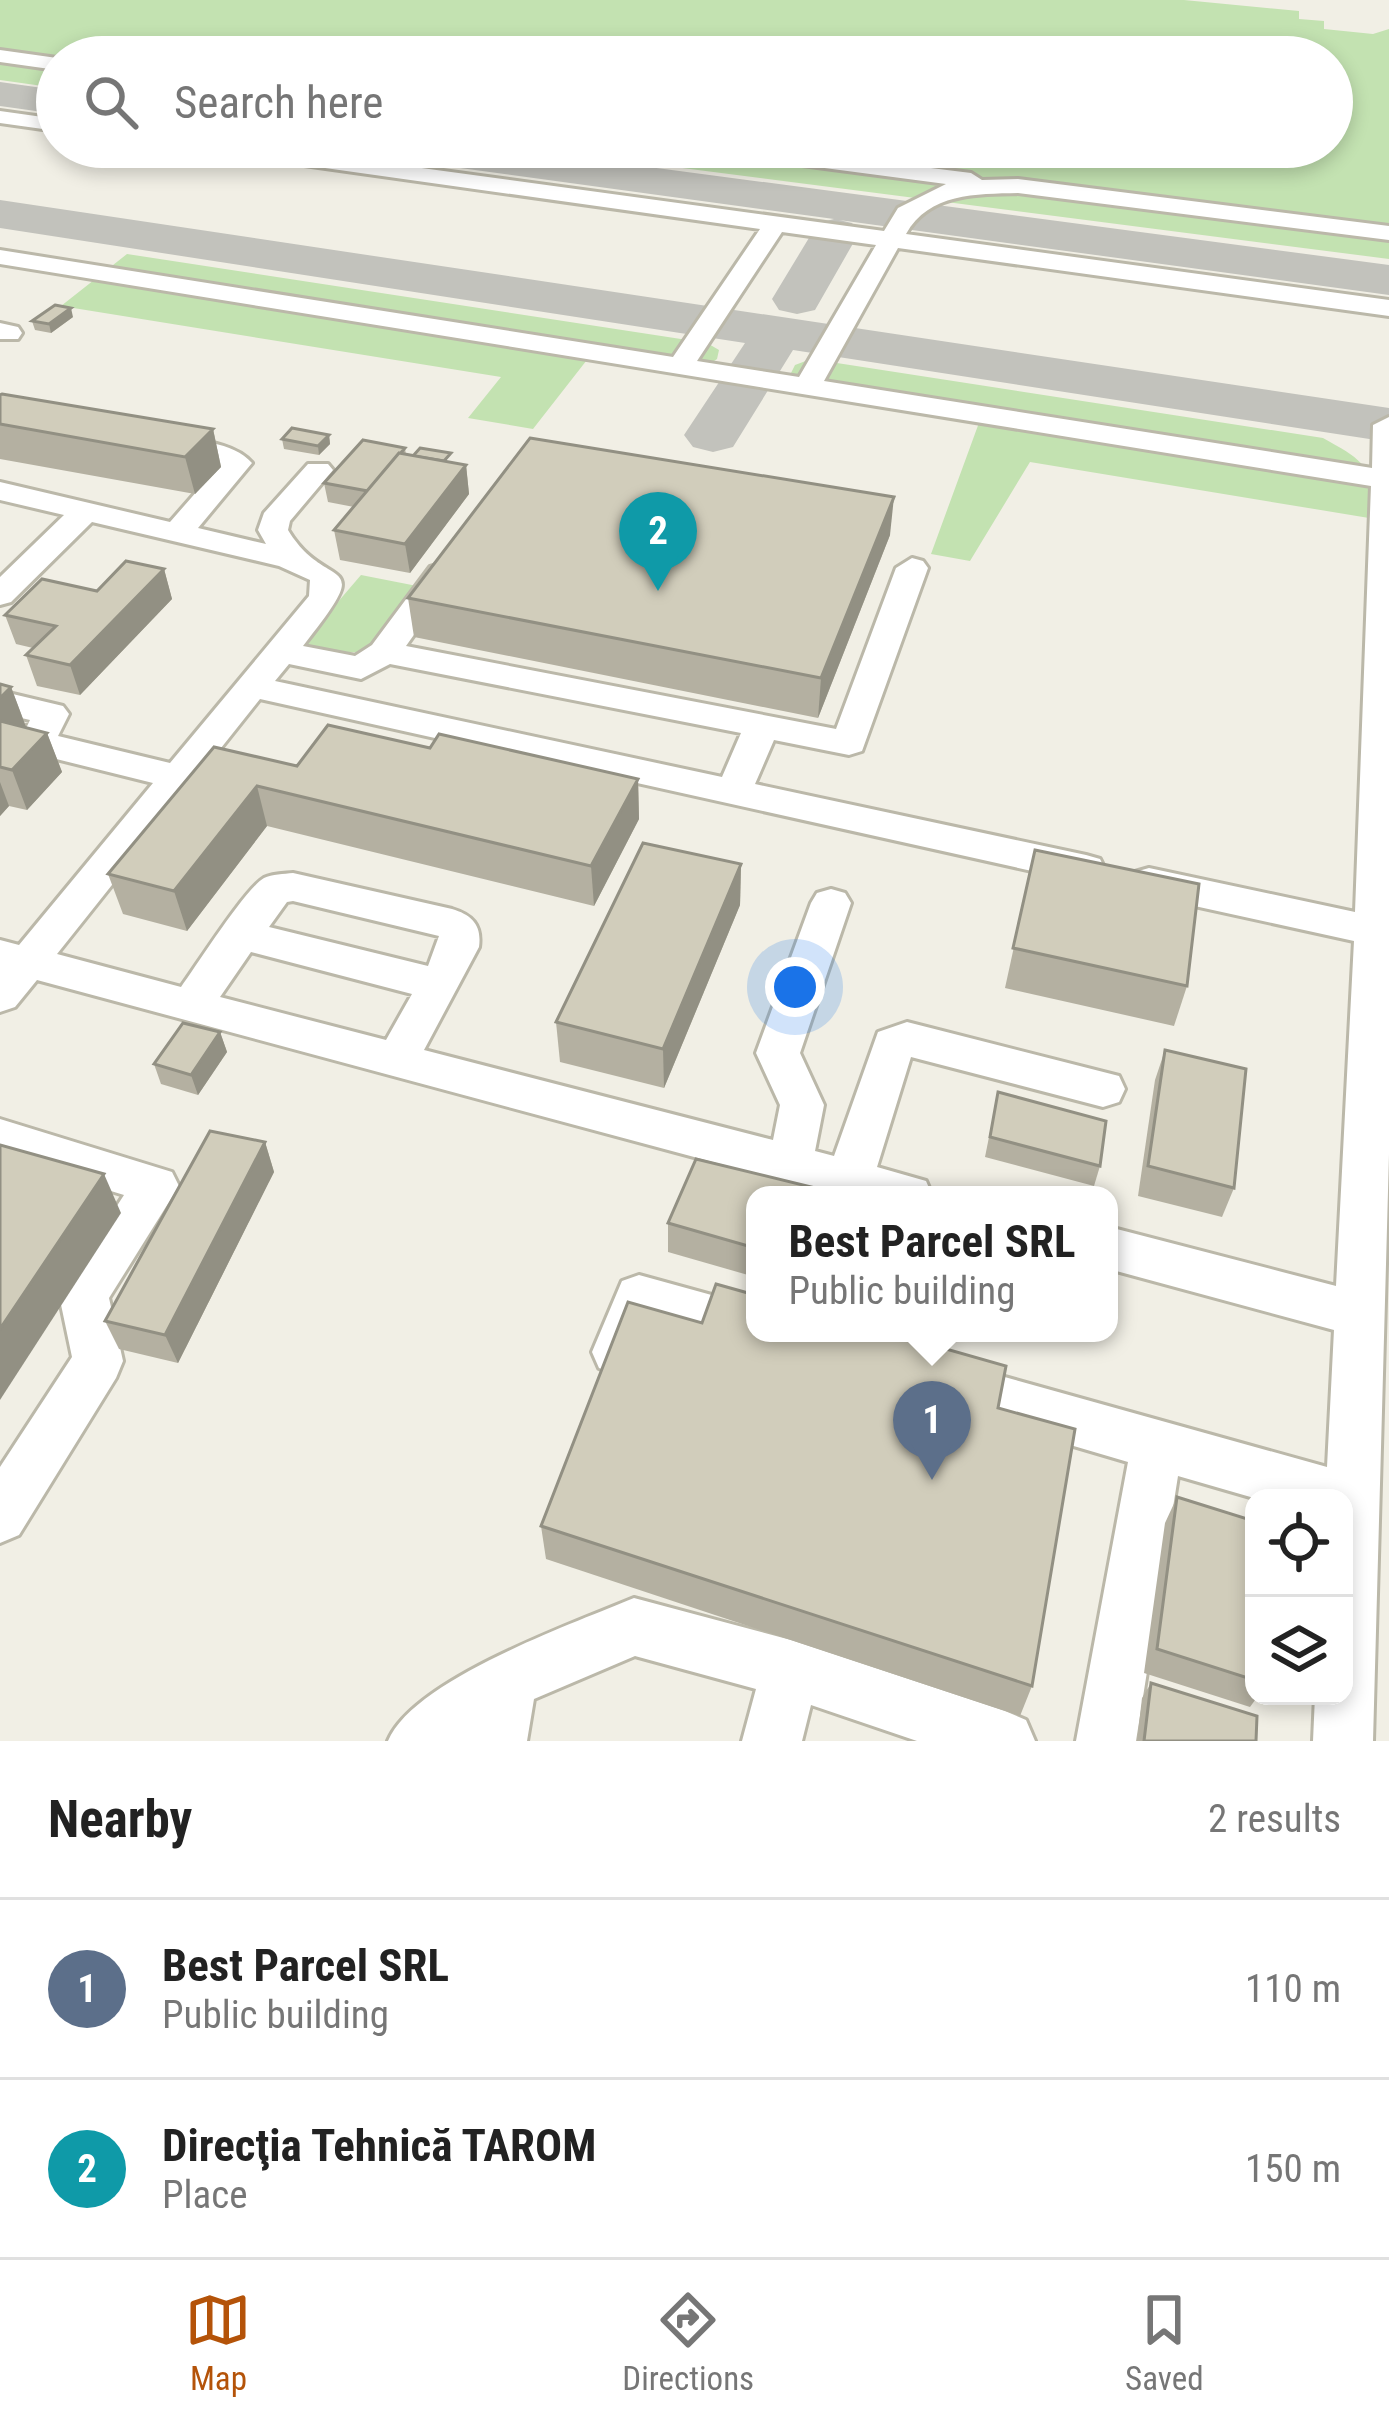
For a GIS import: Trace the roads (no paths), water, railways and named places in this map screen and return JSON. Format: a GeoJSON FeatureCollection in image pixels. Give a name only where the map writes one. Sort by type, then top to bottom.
{"type":"FeatureCollection","features":[{"type":"Feature","properties":{"kind":"lane"},"geometry":{"type":"LineString","coordinates":[[0,56],[36,61]]}},
{"type":"Feature","properties":{"kind":"lane"},"geometry":{"type":"LineString","coordinates":[[0,117],[36,122]]}},
{"type":"Feature","properties":{"kind":"lane"},"geometry":{"type":"LineString","coordinates":[[373,168],[1389,308]]}},
{"type":"Feature","properties":{"kind":"lane"},"geometry":{"type":"LineString","coordinates":[[876,168],[1389,233]]}},
{"type":"Feature","properties":{"kind":"lane"},"geometry":{"type":"LineString","coordinates":[[806,388],[906,214],[938,193],[979,185],[1018,186]]}},
{"type":"Feature","properties":{"kind":"lane"},"geometry":{"type":"LineString","coordinates":[[680,368],[776,223]]}},
{"type":"Feature","properties":{"kind":"lane"},"geometry":{"type":"LineString","coordinates":[[0,257],[1388,480]]}},
{"type":"Feature","properties":{"kind":"lane"},"geometry":{"type":"LineString","coordinates":[[1347,1489],[1357,1314],[1379,1092],[1387,424]]}},
{"type":"Feature","properties":{"kind":"lane"},"geometry":{"type":"LineString","coordinates":[[136,438],[236,459],[176,534]]}},
{"type":"Feature","properties":{"kind":"lane"},"geometry":{"type":"LineString","coordinates":[[290,560],[273,530],[275,519],[318,470]]}},
{"type":"Feature","properties":{"kind":"lane"},"geometry":{"type":"LineString","coordinates":[[0,491],[290,560],[326,577],[328,587],[179,777],[9,971]]}},
{"type":"Feature","properties":{"kind":"lane"},"geometry":{"type":"LineString","coordinates":[[0,596],[88,509]]}},
{"type":"Feature","properties":{"kind":"lane"},"geometry":{"type":"LineString","coordinates":[[280,652],[361,668],[384,652],[464,542]]}},
{"type":"Feature","properties":{"kind":"lane"},"geometry":{"type":"LineString","coordinates":[[384,652],[849,743],[912,568]]}},
{"type":"Feature","properties":{"kind":"lane"},"geometry":{"type":"LineString","coordinates":[[253,687],[733,793],[1381,906]]}},
{"type":"Feature","properties":{"kind":"lane"},"geometry":{"type":"LineString","coordinates":[[0,702],[51,714],[37,743],[179,777]]}},
{"type":"Feature","properties":{"kind":"lane"},"geometry":{"type":"LineString","coordinates":[[733,793],[761,727]]}},
{"type":"Feature","properties":{"kind":"lane"},"geometry":{"type":"LineString","coordinates":[[191,1005],[274,889],[293,886],[452,924],[461,933],[440,986],[397,1060]]}},
{"type":"Feature","properties":{"kind":"lane"},"geometry":{"type":"LineString","coordinates":[[788,1163],[802,1101],[780,1072],[778,1053],[831,903]]}},
{"type":"Feature","properties":{"kind":"lane"},"geometry":{"type":"LineString","coordinates":[[238,934],[440,986]]}},
{"type":"Feature","properties":{"kind":"lane"},"geometry":{"type":"LineString","coordinates":[[9,971],[191,1005],[874,1186]]}},
{"type":"Feature","properties":{"kind":"lane"},"geometry":{"type":"LineString","coordinates":[[850,1180],[893,1044],[907,1039],[1103,1089]]}},
{"type":"Feature","properties":{"kind":"lane"},"geometry":{"type":"LineString","coordinates":[[0,1138],[156,1186],[84,1295],[98,1361],[0,1516]]}},
{"type":"Feature","properties":{"kind":"lane"},"geometry":{"type":"LineString","coordinates":[[1118,1250],[1357,1314]]}},
{"type":"Feature","properties":{"kind":"lane"},"geometry":{"type":"LineString","coordinates":[[599,1397],[639,1297],[746,1327]]}},
{"type":"Feature","properties":{"kind":"lane"},"geometry":{"type":"LineString","coordinates":[[904,1372],[1311,1489]]}},
{"type":"Feature","properties":{"kind":"lane"},"geometry":{"type":"LineString","coordinates":[[1106,1741],[1157,1445]]}},
{"type":"Feature","properties":{"kind":"lane"},"geometry":{"type":"LineString","coordinates":[[1343,1741],[1345,1597]]}},
{"type":"Feature","properties":{"kind":"lane"},"geometry":{"type":"LineString","coordinates":[[418,1741],[508,1681],[634,1627],[790,1669],[1005,1741]]}},
{"type":"Feature","properties":{"kind":"lane"},"geometry":{"type":"LineString","coordinates":[[772,1741],[790,1669]]}},
{"type":"Feature","properties":{"kind":"lane"},"geometry":{"type":"LineString","coordinates":[[497,1741],[508,1681]]}},
{"type":"Feature","properties":{"kind":"place","name":"Direcţia Tehnică TAROM"},"geometry":{"type":"Point","coordinates":[658,591]}},
{"type":"Feature","properties":{"kind":"place","name":"Best Parcel SRL"},"geometry":{"type":"Point","coordinates":[932,1480]}}]}
